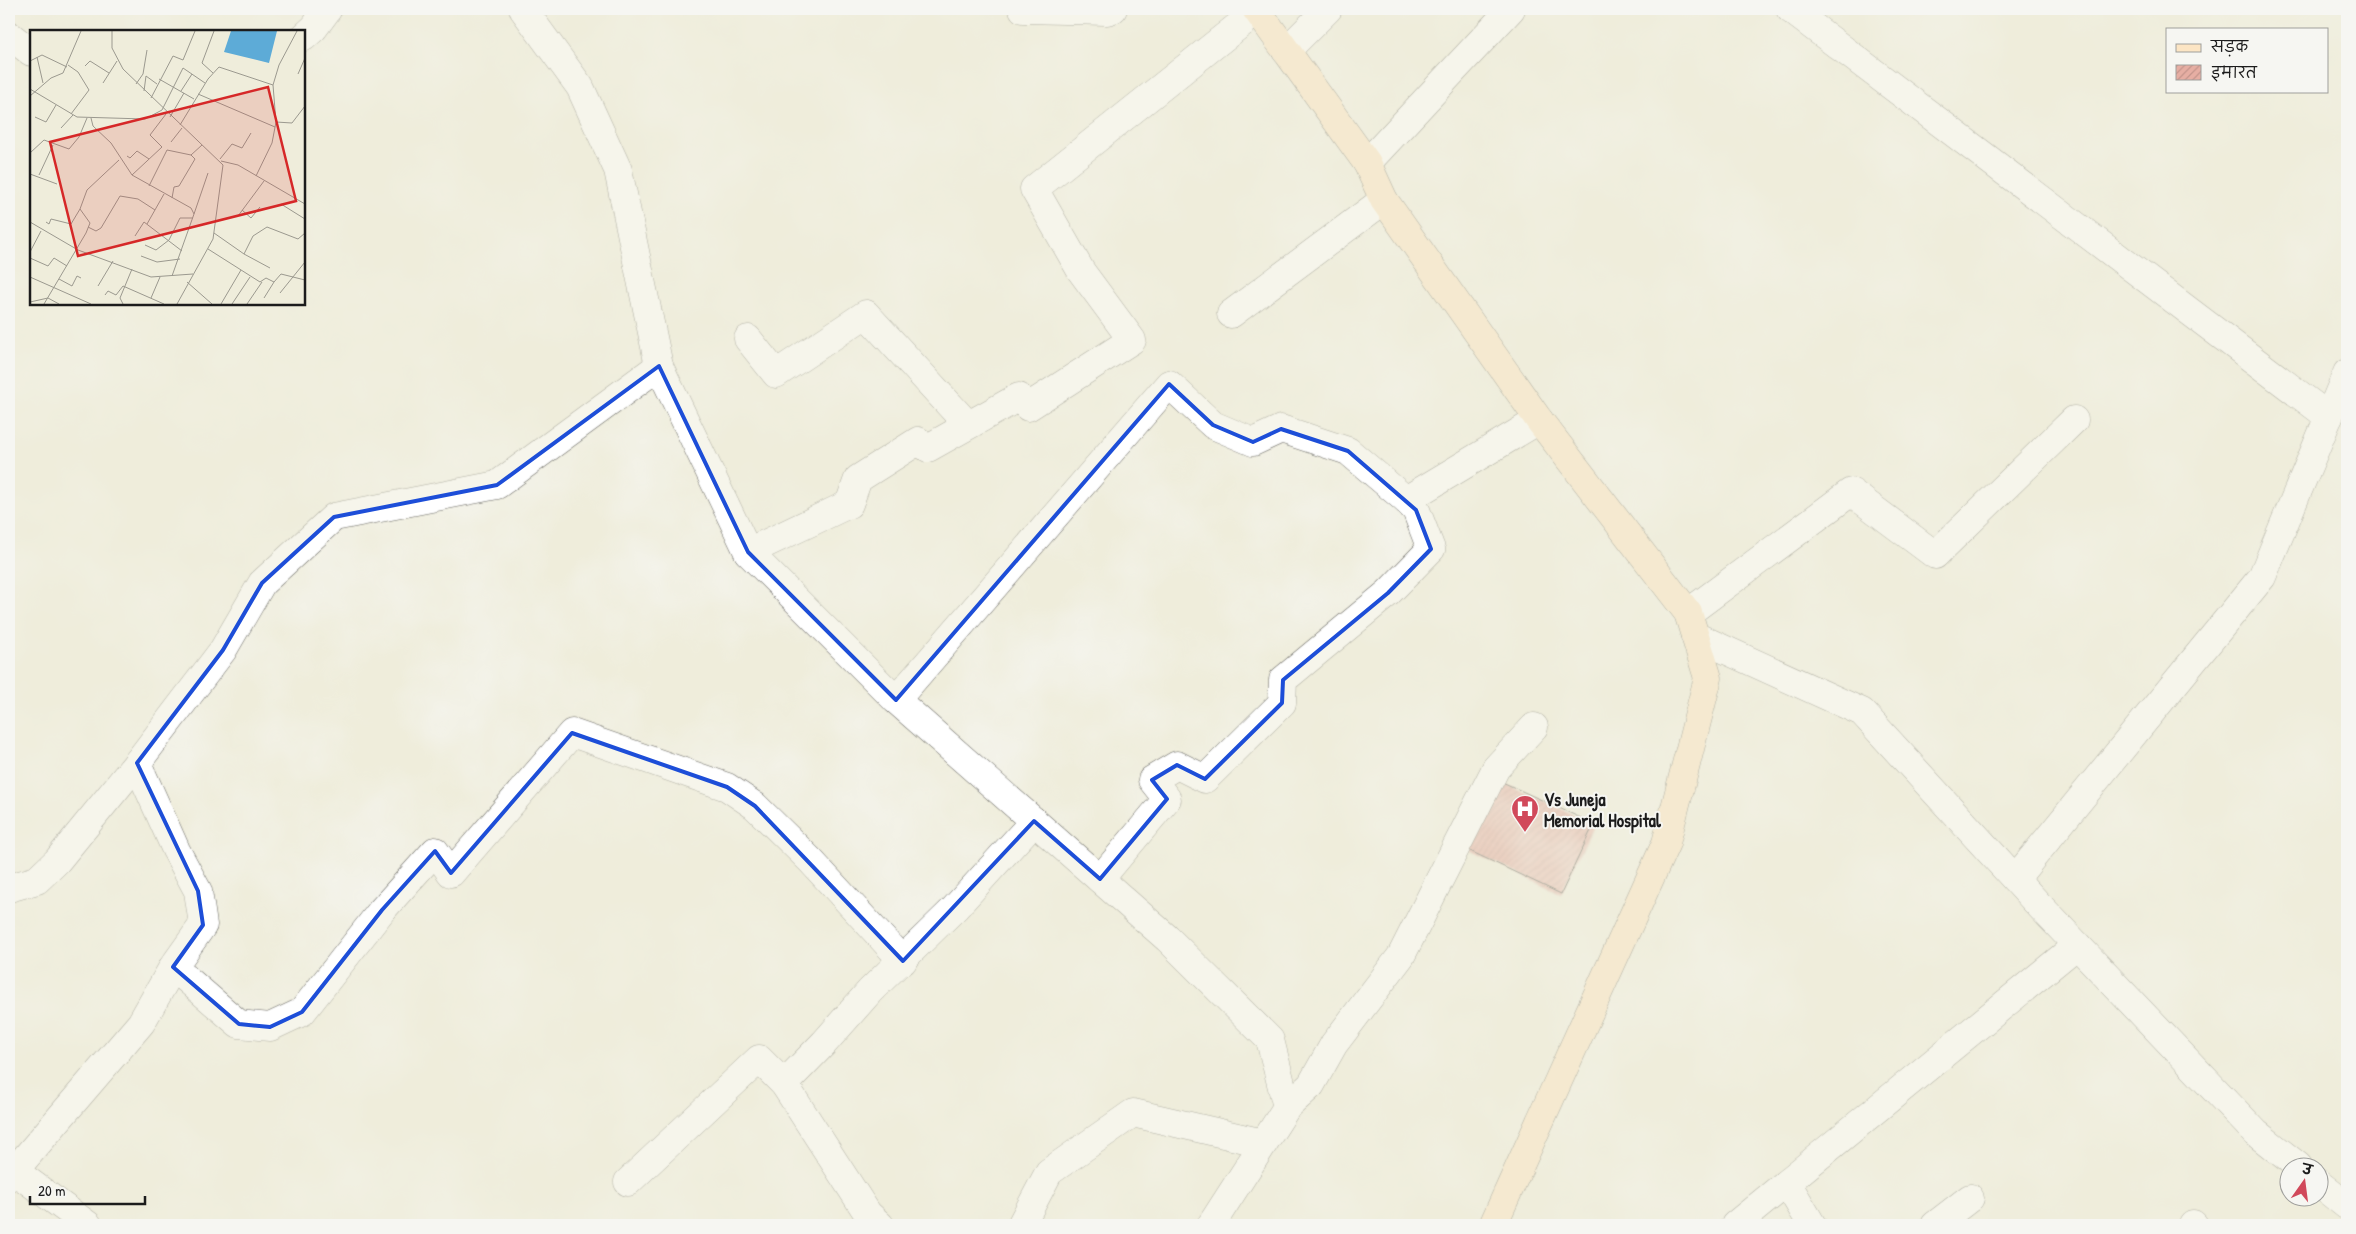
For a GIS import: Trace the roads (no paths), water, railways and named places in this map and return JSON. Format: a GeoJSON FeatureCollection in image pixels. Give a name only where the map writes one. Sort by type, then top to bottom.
{"type":"FeatureCollection","features":[{"type":"Feature","properties":{"kind":"main road"},"geometry":{"type":"LineString","coordinates":[[1257,10],[1367,163],[1384,200],[1539,420],[1692,625],[1708,678],[1666,843],[1493,1225]]}},
{"type":"Feature","properties":{"kind":"street"},"geometry":{"type":"LineString","coordinates":[[305,36],[314,28],[328,9]]}},
{"type":"Feature","properties":{"kind":"street"},"geometry":{"type":"LineString","coordinates":[[523,9],[580,87],[618,170],[660,366],[748,552],[896,700],[1168,939],[1270,1040],[1287,1107]]}},
{"type":"Feature","properties":{"kind":"street"},"geometry":{"type":"LineString","coordinates":[[1023,9],[1107,11],[1113,9]]}},
{"type":"Feature","properties":{"kind":"street"},"geometry":{"type":"LineString","coordinates":[[1286,51],[1328,9]]}},
{"type":"Feature","properties":{"kind":"street"},"geometry":{"type":"LineString","coordinates":[[1367,163],[1511,9]]}},
{"type":"Feature","properties":{"kind":"street"},"geometry":{"type":"LineString","coordinates":[[1790,9],[2329,417]]}},
{"type":"Feature","properties":{"kind":"street"},"geometry":{"type":"LineString","coordinates":[[748,552],[849,504],[858,479],[918,440],[928,448],[1019,397],[1028,407],[1132,340],[1081,271],[1034,189],[1257,10]]}},
{"type":"Feature","properties":{"kind":"street"},"geometry":{"type":"LineString","coordinates":[[1232,314],[1384,200]]}},
{"type":"Feature","properties":{"kind":"street"},"geometry":{"type":"LineString","coordinates":[[748,339],[776,374],[866,314],[968,425]]}},
{"type":"Feature","properties":{"kind":"street"},"geometry":{"type":"LineString","coordinates":[[9,888],[37,880],[57,861],[137,763],[223,650],[262,583],[334,517],[497,484],[660,366]]}},
{"type":"Feature","properties":{"kind":"street"},"geometry":{"type":"LineString","coordinates":[[2015,879],[2262,577],[2347,374]]}},
{"type":"Feature","properties":{"kind":"street"},"geometry":{"type":"LineString","coordinates":[[896,700],[1168,384],[1213,425],[1253,442],[1281,429],[1348,451],[1406,500],[1416,510],[1431,549],[1388,593],[1283,680],[1282,703],[1204,780],[1177,765],[1152,780],[1167,799],[1100,879]]}},
{"type":"Feature","properties":{"kind":"street"},"geometry":{"type":"LineString","coordinates":[[1406,500],[1539,420]]}},
{"type":"Feature","properties":{"kind":"street"},"geometry":{"type":"LineString","coordinates":[[2074,420],[1936,555],[1851,492],[1692,625],[1862,712],[2015,879],[2256,1133],[2285,1156]]}},
{"type":"Feature","properties":{"kind":"street"},"geometry":{"type":"LineString","coordinates":[[1211,1225],[1287,1107],[1311,1085],[1334,1044],[1400,956],[1496,768],[1534,726]]}},
{"type":"Feature","properties":{"kind":"street"},"geometry":{"type":"LineString","coordinates":[[173,967],[240,1024],[270,1027],[302,1012],[382,910],[436,851],[451,873],[572,732],[727,787],[755,806],[811,861],[903,961]]}},
{"type":"Feature","properties":{"kind":"street"},"geometry":{"type":"LineString","coordinates":[[88,1225],[11,1172],[141,1023],[173,967],[203,925],[198,891],[176,850],[137,763]]}},
{"type":"Feature","properties":{"kind":"street"},"geometry":{"type":"LineString","coordinates":[[784,1084],[824,1043],[870,991],[903,961],[955,908],[1034,821]]}},
{"type":"Feature","properties":{"kind":"street"},"geometry":{"type":"LineString","coordinates":[[1735,1225],[2077,945]]}},
{"type":"Feature","properties":{"kind":"street"},"geometry":{"type":"LineString","coordinates":[[628,1182],[760,1059],[784,1084],[868,1214],[880,1225]]}},
{"type":"Feature","properties":{"kind":"street"},"geometry":{"type":"LineString","coordinates":[[1021,1225],[1049,1172],[1133,1114],[1263,1142]]}},
{"type":"Feature","properties":{"kind":"street"},"geometry":{"type":"LineString","coordinates":[[1787,1183],[1812,1225]]}},
{"type":"Feature","properties":{"kind":"street"},"geometry":{"type":"LineString","coordinates":[[2328,1191],[2347,1206]]}},
{"type":"Feature","properties":{"kind":"street"},"geometry":{"type":"LineString","coordinates":[[1934,1225],[1970,1198]]}},
{"type":"Feature","properties":{"kind":"place","name":"Vs Juneja Memorial Hospital"},"geometry":{"type":"Point","coordinates":[1525,833]}}]}
